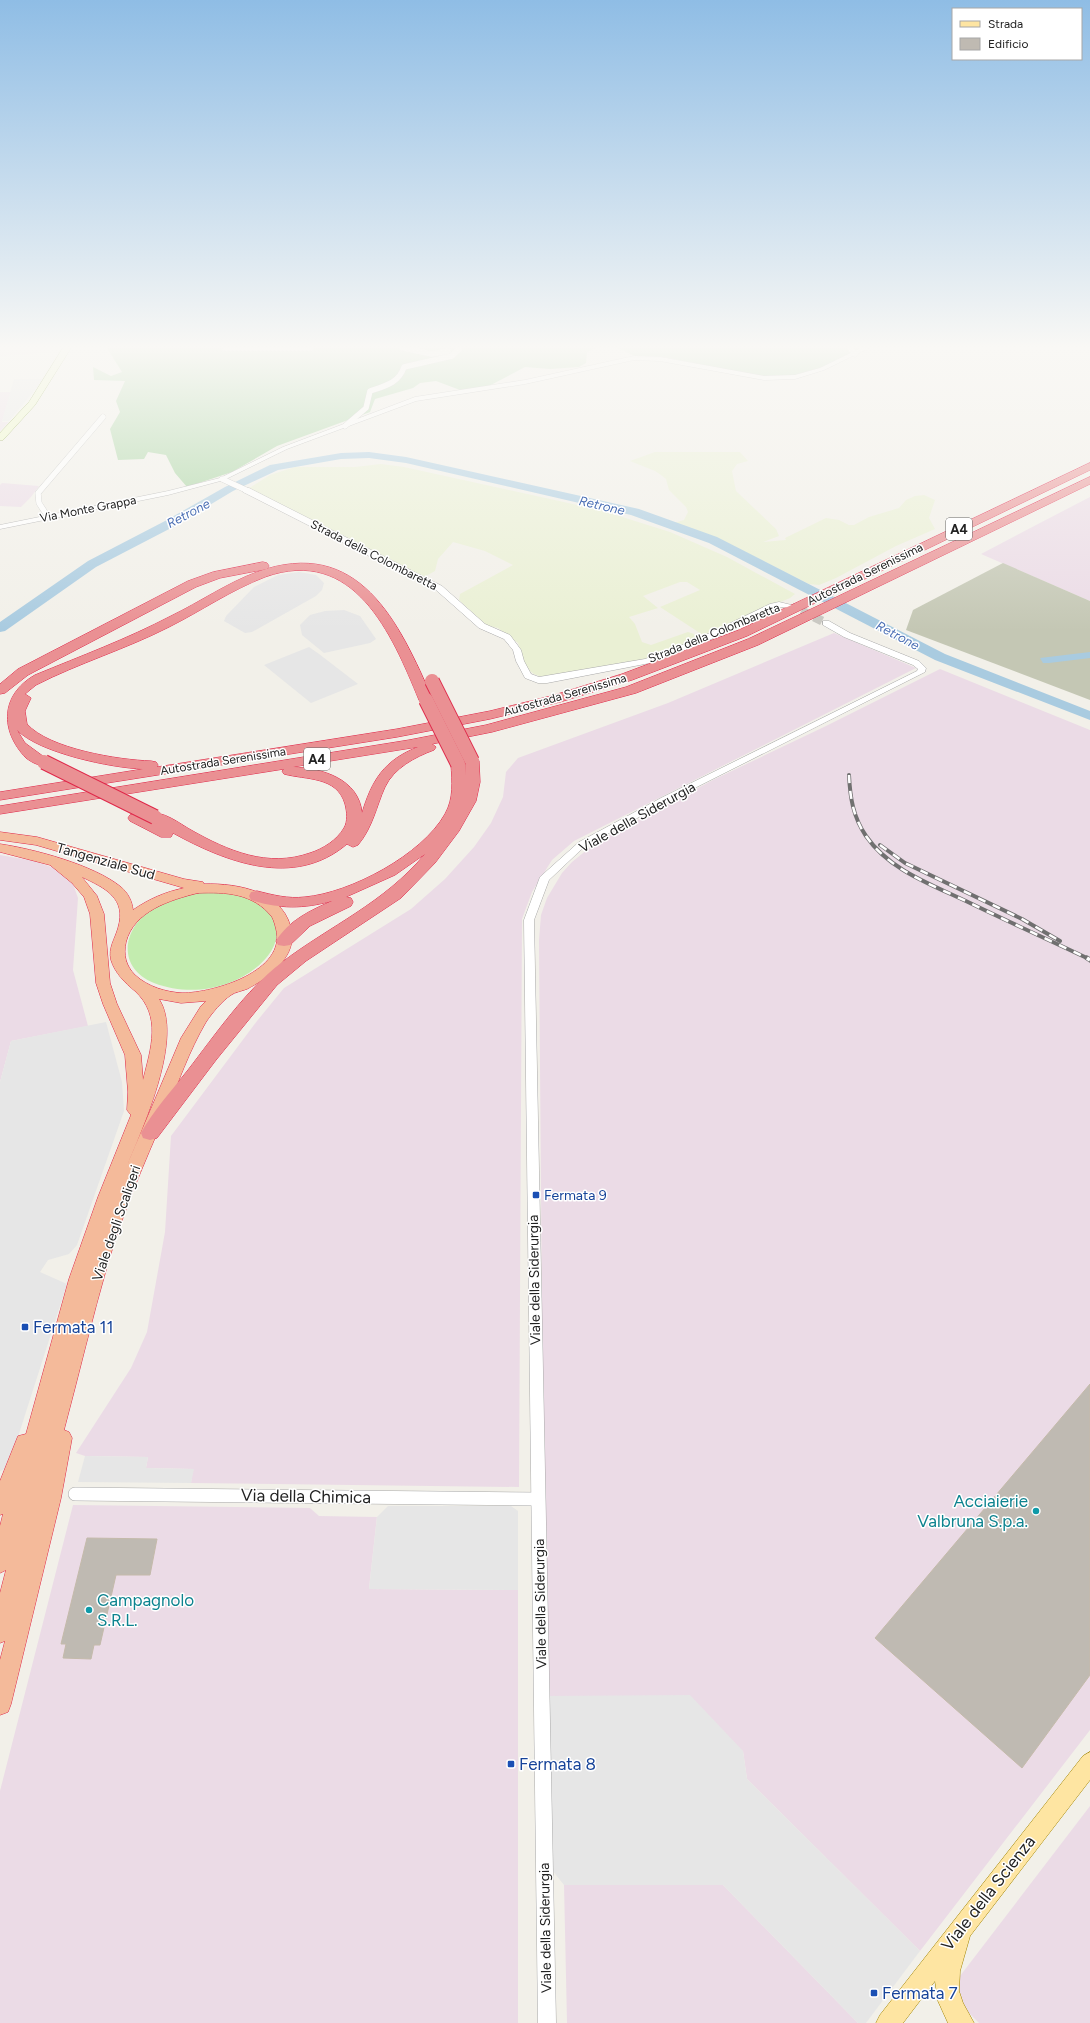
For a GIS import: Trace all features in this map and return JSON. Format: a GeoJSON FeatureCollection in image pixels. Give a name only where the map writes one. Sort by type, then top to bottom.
{"type":"FeatureCollection","features":[{"type":"Feature","properties":{"kind":"highway","name":"Autostrada Serenissima"},"geometry":{"type":"LineString","coordinates":[[0,796],[397,733],[490,715],[594,688],[702,650],[810,601],[1090,466]]}},
{"type":"Feature","properties":{"kind":"highway","name":"Autostrada Serenissima"},"geometry":{"type":"LineString","coordinates":[[0,810],[410,744],[487,729],[541,716],[631,690],[717,658],[842,600],[1090,480]]}},
{"type":"Feature","properties":{"kind":"highway"},"geometry":{"type":"LineString","coordinates":[[0,690],[11,680],[37,664],[192,584],[218,575],[247,568],[291,561],[313,561],[336,565],[349,571],[367,588],[397,626],[432,682],[465,763],[458,799],[451,815],[430,842],[398,868],[357,888],[313,901],[279,902],[257,896]]}},
{"type":"Feature","properties":{"kind":"highway"},"geometry":{"type":"LineString","coordinates":[[0,810],[128,794],[253,774],[296,771],[316,773],[337,783],[348,792],[352,799],[354,821],[344,839],[328,850],[297,861],[272,864],[234,857],[155,817],[44,762],[14,741],[8,731],[6,723],[12,701],[24,688],[163,625],[248,580],[281,569],[311,567],[329,570],[343,576],[368,600],[405,652],[426,700],[474,778],[470,801],[460,820],[445,841],[423,867],[395,894],[306,954],[270,982],[141,1133]]}},
{"type":"Feature","properties":{"kind":"highway"},"geometry":{"type":"LineString","coordinates":[[0,703],[17,681],[37,664]]}},
{"type":"Feature","properties":{"kind":"highway"},"geometry":{"type":"LineString","coordinates":[[73,665],[47,678],[30,691],[19,706],[18,719],[20,725],[32,735],[74,753],[101,760],[135,765],[167,764],[305,744],[397,733]]}},
{"type":"Feature","properties":{"kind":"highway"},"geometry":{"type":"LineString","coordinates":[[0,736],[11,753],[30,766],[230,865],[262,871],[298,869],[328,859],[352,843],[366,823],[375,793],[382,780],[390,770],[411,755],[435,744],[560,715],[605,701],[631,690]]}},
{"type":"Feature","properties":{"kind":"highway","name":"Tangenziale Sud"},"geometry":{"type":"LineString","coordinates":[[0,836],[37,841],[182,883],[211,888]]}},
{"type":"Feature","properties":{"kind":"highway"},"geometry":{"type":"LineString","coordinates":[[284,941],[307,919],[393,881],[412,869],[445,841]]}},
{"type":"Feature","properties":{"kind":"highway","name":"Tangenziale Sud"},"geometry":{"type":"LineString","coordinates":[[0,848],[32,854],[53,861],[114,888],[123,897],[127,911],[125,928]]}},
{"type":"Feature","properties":{"kind":"highway"},"geometry":{"type":"LineString","coordinates":[[53,861],[81,885],[90,896],[97,914],[103,983],[110,1004],[133,1055],[141,1133]]}},
{"type":"Feature","properties":{"kind":"highway","name":"Viale degli Scaligeri"},"geometry":{"type":"LineString","coordinates":[[0,1632],[100,1262],[127,1185],[141,1133],[155,1062],[160,1018],[154,1004],[134,983],[121,968],[117,954],[121,935],[125,928],[144,909],[154,902],[186,891],[211,888],[246,892],[265,901],[279,916],[284,930],[284,941],[280,951],[272,964],[263,973],[240,987],[224,993],[188,998],[172,998],[152,993],[134,983]]}},
{"type":"Feature","properties":{"kind":"highway","name":"Viale degli Scaligeri"},"geometry":{"type":"LineString","coordinates":[[0,1563],[81,1271],[110,1187],[141,1133],[206,1010],[224,993]]}},
{"type":"Feature","properties":{"kind":"highway"},"geometry":{"type":"LineString","coordinates":[[0,1704],[51,1498],[85,1321]]}},
{"type":"Feature","properties":{"kind":"highway"},"geometry":{"type":"LineString","coordinates":[[0,1506],[57,1357]]}},
{"type":"Feature","properties":{"kind":"main road","name":"Viale della Scienza"},"geometry":{"type":"LineString","coordinates":[[888,2023],[1090,1763]]}},
{"type":"Feature","properties":{"kind":"main road"},"geometry":{"type":"LineString","coordinates":[[962,2023],[957,2016],[946,1990],[948,1968],[964,1924]]}},
{"type":"Feature","properties":{"kind":"street"},"geometry":{"type":"LineString","coordinates":[[48,517],[39,503],[38,493],[81,442]]}},
{"type":"Feature","properties":{"kind":"street","name":"Via Monte Grappa"},"geometry":{"type":"LineString","coordinates":[[0,527],[225,481],[285,448],[300,442]]}},
{"type":"Feature","properties":{"kind":"street"},"geometry":{"type":"LineString","coordinates":[[225,481],[246,490]]}},
{"type":"Feature","properties":{"kind":"street","name":"Strada della Colombaretta"},"geometry":{"type":"LineString","coordinates":[[246,490],[439,588],[482,626],[507,637],[517,650],[520,661],[528,676],[538,680],[568,678],[647,662],[696,643],[773,606],[779,604],[792,606]]}},
{"type":"Feature","properties":{"kind":"street","name":"Viale della Siderurgia"},"geometry":{"type":"LineString","coordinates":[[547,2023],[529,920],[544,879],[582,844],[664,800],[921,672],[922,668],[916,663],[847,635],[826,624]]}},
{"type":"Feature","properties":{"kind":"street","name":"Via della Chimica"},"geometry":{"type":"LineString","coordinates":[[75,1494],[538,1499]]}},
{"type":"Feature","properties":{"kind":"shaded area"},"geometry":{"type":"Polygon","coordinates":[[[655,452],[740,452],[748,461],[737,464],[732,471],[736,491],[776,529],[779,536],[763,542],[786,540],[785,538],[826,518],[839,520],[849,525],[854,525],[869,517],[899,508],[906,500],[915,496],[924,495],[935,500],[929,518],[935,529],[896,546],[836,578],[819,585],[809,584],[725,542],[674,523],[684,520],[688,512],[686,507],[669,490],[666,479],[655,471],[630,461],[655,452]]]}},
{"type":"Feature","properties":{"kind":"shaded area"},"geometry":{"type":"Polygon","coordinates":[[[381,464],[404,467],[600,510],[670,532],[727,557],[795,594],[790,598],[703,635],[660,607],[700,590],[687,582],[680,582],[643,596],[658,608],[629,617],[635,624],[642,642],[651,645],[688,632],[694,634],[698,638],[694,642],[641,660],[545,678],[534,674],[526,668],[518,643],[498,628],[486,625],[459,600],[460,594],[513,565],[485,551],[453,542],[438,559],[435,571],[424,577],[416,576],[246,490],[270,475],[295,467],[355,467],[381,464]]]}},
{"type":"Feature","properties":{"kind":"shaded area"},"geometry":{"type":"Polygon","coordinates":[[[2,483],[39,486],[21,507],[0,506],[0,485],[2,483]]]}},
{"type":"Feature","properties":{"kind":"shaded area"},"geometry":{"type":"Polygon","coordinates":[[[1090,497],[1090,601],[981,554],[1038,524],[1090,497]]]}},
{"type":"Feature","properties":{"kind":"shaded area"},"geometry":{"type":"Polygon","coordinates":[[[1003,563],[1090,601],[1090,700],[906,630],[913,610],[1003,563]]]}},
{"type":"Feature","properties":{"kind":"shaded area"},"geometry":{"type":"Polygon","coordinates":[[[299,572],[316,575],[324,583],[322,590],[316,596],[252,632],[245,633],[224,621],[226,616],[254,587],[278,575],[299,572]]]}},
{"type":"Feature","properties":{"kind":"shaded area"},"geometry":{"type":"Polygon","coordinates":[[[344,610],[360,616],[376,639],[370,643],[324,653],[302,635],[300,625],[310,615],[325,611],[344,610]]]}},
{"type":"Feature","properties":{"kind":"shaded area"},"geometry":{"type":"Polygon","coordinates":[[[834,633],[916,668],[574,841],[552,860],[532,892],[522,919],[519,1487],[191,1483],[193,1469],[146,1468],[148,1457],[85,1456],[76,1453],[131,1368],[147,1332],[165,1232],[171,1136],[257,1021],[284,988],[411,909],[445,879],[474,847],[491,823],[503,797],[506,772],[518,758],[668,703],[834,633]]]}},
{"type":"Feature","properties":{"kind":"shaded area"},"geometry":{"type":"Polygon","coordinates":[[[309,647],[358,684],[311,703],[264,665],[309,647]]]}},
{"type":"Feature","properties":{"kind":"shaded area"},"geometry":{"type":"Polygon","coordinates":[[[940,669],[1090,730],[1090,1730],[920,1951],[747,1779],[743,1751],[545,1696],[539,940],[541,915],[547,898],[562,873],[572,862],[588,849],[606,837],[713,780],[940,669]]]}},
{"type":"Feature","properties":{"kind":"shaded area"},"geometry":{"type":"Polygon","coordinates":[[[0,855],[34,861],[54,868],[66,875],[73,884],[78,898],[73,970],[88,1026],[11,1041],[0,1082],[0,855]]]}},
{"type":"Feature","properties":{"kind":"shaded area"},"geometry":{"type":"Polygon","coordinates":[[[106,1022],[122,1082],[124,1111],[77,1245],[69,1254],[48,1260],[40,1272],[67,1284],[8,1468],[0,1471],[0,1082],[11,1041],[106,1022]]]}},
{"type":"Feature","properties":{"kind":"shaded area"},"geometry":{"type":"Polygon","coordinates":[[[85,1456],[148,1457],[146,1468],[194,1469],[191,1483],[78,1482],[85,1456]]]}},
{"type":"Feature","properties":{"kind":"shaded area"},"geometry":{"type":"Polygon","coordinates":[[[73,1505],[310,1508],[319,1516],[377,1517],[369,1589],[518,1590],[518,2023],[0,2023],[0,1791],[73,1505]]]}},
{"type":"Feature","properties":{"kind":"shaded area"},"geometry":{"type":"Polygon","coordinates":[[[388,1506],[511,1506],[518,1511],[518,1590],[369,1589],[377,1517],[388,1506]]]}},
{"type":"Feature","properties":{"kind":"shaded area"},"geometry":{"type":"Polygon","coordinates":[[[690,1695],[743,1751],[747,1779],[920,1951],[866,2023],[858,2023],[723,1885],[564,1885],[548,1865],[545,1696],[690,1695]]]}},
{"type":"Feature","properties":{"kind":"shaded area"},"geometry":{"type":"Polygon","coordinates":[[[1090,1806],[1090,2023],[979,2023],[963,2007],[958,1992],[960,1976],[1090,1806]]]}},
{"type":"Feature","properties":{"kind":"shaded area"},"geometry":{"type":"Polygon","coordinates":[[[564,1885],[723,1885],[858,2023],[567,2023],[564,1885]]]}},
{"type":"Feature","properties":{"kind":"green space"},"geometry":{"type":"Polygon","coordinates":[[[113,442],[287,442],[277,446],[232,472],[187,487],[175,473],[166,455],[148,452],[144,459],[118,460],[113,442]]]}},
{"type":"Feature","properties":{"kind":"green space"},"geometry":{"type":"Polygon","coordinates":[[[217,891],[254,901],[273,917],[277,937],[267,956],[248,974],[220,986],[188,990],[154,983],[142,976],[133,968],[129,958],[128,947],[130,936],[135,926],[143,916],[154,908],[177,898],[192,894],[217,891]]]}},
{"type":"Feature","properties":{"kind":"water"},"geometry":{"type":"Polygon","coordinates":[[[1090,652],[1090,658],[1049,663],[1043,663],[1040,658],[1090,652]]]}},
{"type":"Feature","properties":{"kind":"building","name":"Acciaierie Valbruna S.p.a."},"geometry":{"type":"Polygon","coordinates":[[[1090,1384],[1090,1675],[1022,1768],[875,1638],[1090,1384]]]}},
{"type":"Feature","properties":{"kind":"building","name":"Campagnolo S.R.L."},"geometry":{"type":"Polygon","coordinates":[[[87,1538],[157,1539],[150,1575],[116,1575],[100,1645],[94,1645],[91,1659],[63,1658],[66,1644],[61,1644],[87,1538]]]}},
{"type":"Feature","properties":{"kind":"waterway","name":"Retrone"},"geometry":{"type":"LineString","coordinates":[[0,628],[92,564],[169,524],[229,489],[274,467],[297,462],[341,456],[369,455],[406,460],[635,512],[713,540],[940,657],[1090,716]]}},
{"type":"Feature","properties":{"kind":"tunnel"},"geometry":{"type":"LineString","coordinates":[[792,606],[826,623]]}},
{"type":"Feature","properties":{"kind":"railway"},"geometry":{"type":"LineString","coordinates":[[849,775],[851,799],[858,822],[866,836],[887,859],[913,876],[927,883],[1087,958]]}},
{"type":"Feature","properties":{"kind":"railway"},"geometry":{"type":"LineString","coordinates":[[880,845],[905,863],[1022,919],[1060,941]]}},
{"type":"Feature","properties":{"kind":"place","name":"Fermata 9"},"geometry":{"type":"Point","coordinates":[536,1195]}},
{"type":"Feature","properties":{"kind":"place","name":"Fermata 11"},"geometry":{"type":"Point","coordinates":[25,1327]}},
{"type":"Feature","properties":{"kind":"place","name":"Acciaierie Valbruna S.p.a."},"geometry":{"type":"Point","coordinates":[1036,1511]}},
{"type":"Feature","properties":{"kind":"place","name":"Campagnolo S.R.L."},"geometry":{"type":"Point","coordinates":[89,1610]}},
{"type":"Feature","properties":{"kind":"place","name":"Fermata 8"},"geometry":{"type":"Point","coordinates":[511,1764]}},
{"type":"Feature","properties":{"kind":"place","name":"Fermata 7"},"geometry":{"type":"Point","coordinates":[874,1993]}}]}
